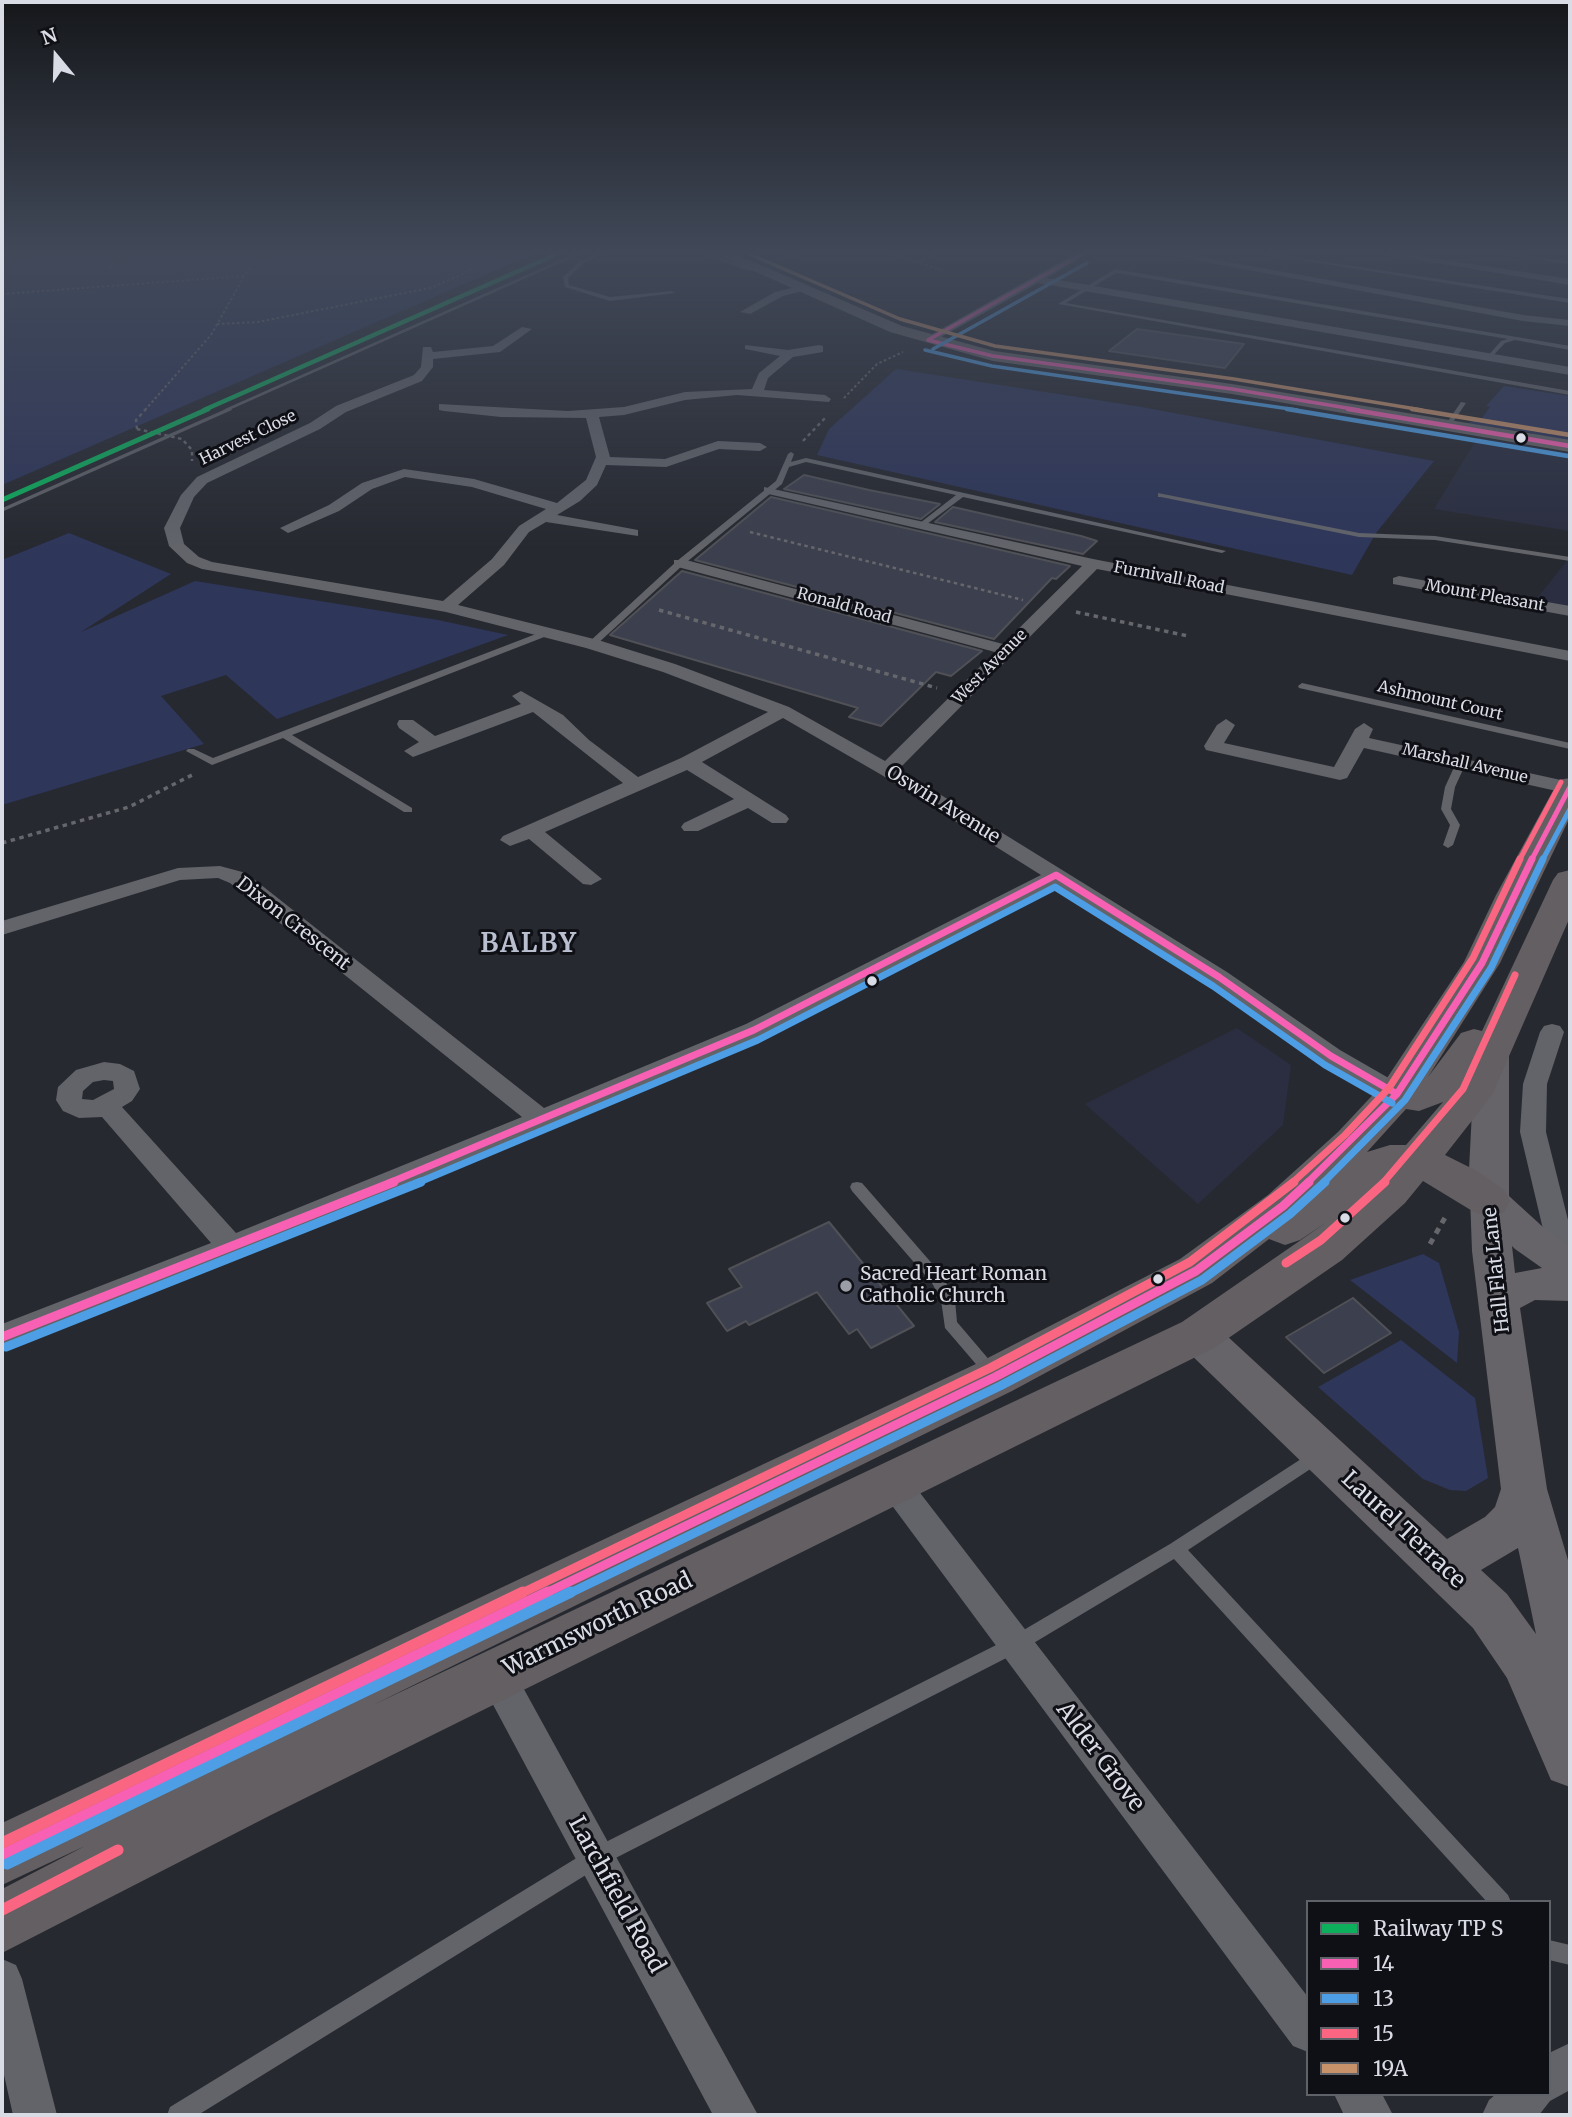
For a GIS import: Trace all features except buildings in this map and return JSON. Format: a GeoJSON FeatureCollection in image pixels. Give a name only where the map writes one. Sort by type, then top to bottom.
{"type":"FeatureCollection","features":[{"type":"Feature","properties":{"kind":"main road"},"geometry":{"type":"LineString","coordinates":[[1198,1335],[1182,1303],[1215,1259],[1352,1142],[1396,1094],[1482,964],[1513,895],[1570,788]]}},
{"type":"Feature","properties":{"kind":"main road","name":"Warmsworth Road"},"geometry":{"type":"LineString","coordinates":[[2,1922],[250,1794],[1198,1335],[1327,1248],[1390,1192],[1420,1161],[1472,1095],[1570,880]]}},
{"type":"Feature","properties":{"kind":"main road"},"geometry":{"type":"LineString","coordinates":[[1396,1094],[1419,1097],[1446,1085],[1488,1021],[1517,963],[1541,943]]}},
{"type":"Feature","properties":{"kind":"main road"},"geometry":{"type":"LineString","coordinates":[[2,1855],[995,1377],[1215,1259],[1284,1229],[1326,1202],[1368,1167],[1390,1160],[1420,1161],[1462,1182],[1489,1201]]}},
{"type":"Feature","properties":{"kind":"street","name":"Harvest Close"},"geometry":{"type":"LineString","coordinates":[[431,353],[427,353],[425,371],[418,378],[341,409],[306,430],[202,480],[188,495],[177,517],[173,538],[183,553],[208,566],[446,607]]}},
{"type":"Feature","properties":{"kind":"street"},"geometry":{"type":"LineString","coordinates":[[780,353],[794,353]]}},
{"type":"Feature","properties":{"kind":"street"},"geometry":{"type":"LineString","coordinates":[[980,353],[1232,390],[1570,446]]}},
{"type":"Feature","properties":{"kind":"street"},"geometry":{"type":"LineString","coordinates":[[1459,353],[1570,371]]}},
{"type":"Feature","properties":{"kind":"street"},"geometry":{"type":"LineString","coordinates":[[757,391],[763,376],[784,361],[786,354]]}},
{"type":"Feature","properties":{"kind":"street"},"geometry":{"type":"LineString","coordinates":[[444,407],[540,415],[592,414],[624,411],[685,396],[757,391],[829,405]]}},
{"type":"Feature","properties":{"kind":"street"},"geometry":{"type":"LineString","coordinates":[[476,410],[488,402]]}},
{"type":"Feature","properties":{"kind":"street"},"geometry":{"type":"LineString","coordinates":[[446,607],[498,562],[524,529],[584,490],[602,461],[592,414]]}},
{"type":"Feature","properties":{"kind":"street"},"geometry":{"type":"LineString","coordinates":[[602,461],[674,461],[718,445],[760,447]]}},
{"type":"Feature","properties":{"kind":"street"},"geometry":{"type":"LineString","coordinates":[[674,461],[685,473]]}},
{"type":"Feature","properties":{"kind":"street"},"geometry":{"type":"LineString","coordinates":[[320,530],[295,524],[334,508],[367,486],[403,468],[474,482],[558,508]]}},
{"type":"Feature","properties":{"kind":"street","name":"Furnivall Road"},"geometry":{"type":"LineString","coordinates":[[769,490],[1093,564],[1570,656]]}},
{"type":"Feature","properties":{"kind":"street"},"geometry":{"type":"LineString","coordinates":[[543,517],[628,538],[646,519]]}},
{"type":"Feature","properties":{"kind":"street","name":"Ronald Road"},"geometry":{"type":"LineString","coordinates":[[680,563],[1007,650]]}},
{"type":"Feature","properties":{"kind":"street","name":"West Avenue"},"geometry":{"type":"LineString","coordinates":[[887,770],[1093,564]]}},
{"type":"Feature","properties":{"kind":"street","name":"Mount Pleasant"},"geometry":{"type":"LineString","coordinates":[[1399,581],[1570,611]]}},
{"type":"Feature","properties":{"kind":"street","name":"Oswin Avenue"},"geometry":{"type":"LineString","coordinates":[[446,607],[592,644],[701,679],[783,712],[887,770],[1056,875],[1219,977],[1331,1056],[1396,1094]]}},
{"type":"Feature","properties":{"kind":"street"},"geometry":{"type":"LineString","coordinates":[[413,751],[527,700],[637,785]]}},
{"type":"Feature","properties":{"kind":"street"},"geometry":{"type":"LineString","coordinates":[[510,840],[688,762],[783,712]]}},
{"type":"Feature","properties":{"kind":"street"},"geometry":{"type":"LineString","coordinates":[[406,724],[433,743]]}},
{"type":"Feature","properties":{"kind":"street","name":"Marshall Avenue"},"geometry":{"type":"LineString","coordinates":[[1226,725],[1213,746],[1340,774],[1362,735],[1461,763],[1570,788]]}},
{"type":"Feature","properties":{"kind":"street"},"geometry":{"type":"LineString","coordinates":[[688,762],[779,819]]}},
{"type":"Feature","properties":{"kind":"street"},"geometry":{"type":"LineString","coordinates":[[691,827],[748,800]]}},
{"type":"Feature","properties":{"kind":"street"},"geometry":{"type":"LineString","coordinates":[[531,831],[591,879]]}},
{"type":"Feature","properties":{"kind":"street","name":"Dixon Crescent"},"geometry":{"type":"LineString","coordinates":[[2,928],[178,874],[220,872],[238,878],[542,1120]]}},
{"type":"Feature","properties":{"kind":"street"},"geometry":{"type":"LineString","coordinates":[[2,1337],[231,1247],[754,1030],[1056,875]]}},
{"type":"Feature","properties":{"kind":"street"},"geometry":{"type":"LineString","coordinates":[[1552,1032],[1535,1084],[1533,1132],[1569,1272]]}},
{"type":"Feature","properties":{"kind":"street","name":"Hall Flat Lane"},"geometry":{"type":"LineString","coordinates":[[1492,1051],[1488,1125],[1489,1201],[1499,1300],[1524,1489],[1544,1557],[1569,1671],[1570,1757]]}},
{"type":"Feature","properties":{"kind":"street"},"geometry":{"type":"LineString","coordinates":[[107,1106],[231,1247]]}},
{"type":"Feature","properties":{"kind":"street"},"geometry":{"type":"LineString","coordinates":[[1489,1201],[1569,1272]]}},
{"type":"Feature","properties":{"kind":"street"},"geometry":{"type":"LineString","coordinates":[[1499,1300],[1530,1284],[1569,1272]]}},
{"type":"Feature","properties":{"kind":"street","name":"Laurel Terrace"},"geometry":{"type":"LineString","coordinates":[[1198,1335],[1490,1611],[1518,1651],[1570,1757]]}},
{"type":"Feature","properties":{"kind":"street","name":"Alder Grove"},"geometry":{"type":"LineString","coordinates":[[893,1482],[1306,2028]]}},
{"type":"Feature","properties":{"kind":"street","name":"Hall Flat Lane"},"geometry":{"type":"LineString","coordinates":[[1442,1568],[1502,1532],[1514,1520],[1524,1489]]}},
{"type":"Feature","properties":{"kind":"street","name":"Larchfield Road"},"geometry":{"type":"LineString","coordinates":[[496,1674],[736,2115]]}},
{"type":"Feature","properties":{"kind":"street"},"geometry":{"type":"LineString","coordinates":[[2,1979],[35,2115]]}},
{"type":"Feature","properties":{"kind":"street"},"geometry":{"type":"LineString","coordinates":[[1551,2078],[1570,2064]]}},
{"type":"Feature","properties":{"kind":"street"},"geometry":{"type":"LineString","coordinates":[[1357,2096],[1371,2115]]}},
{"type":"Feature","properties":{"kind":"street"},"geometry":{"type":"LineString","coordinates":[[1504,2115],[1528,2096]]}},
{"type":"Feature","properties":{"kind":"lane"},"geometry":{"type":"LineString","coordinates":[[1340,353],[1570,393]]}},
{"type":"Feature","properties":{"kind":"lane"},"geometry":{"type":"LineString","coordinates":[[1489,358],[1494,353]]}},
{"type":"Feature","properties":{"kind":"lane"},"geometry":{"type":"LineString","coordinates":[[1447,426],[1463,403]]}},
{"type":"Feature","properties":{"kind":"lane"},"geometry":{"type":"LineString","coordinates":[[592,644],[680,563],[779,482],[791,454]]}},
{"type":"Feature","properties":{"kind":"lane"},"geometry":{"type":"LineString","coordinates":[[786,465],[806,460],[1222,551]]}},
{"type":"Feature","properties":{"kind":"lane"},"geometry":{"type":"LineString","coordinates":[[922,525],[962,494]]}},
{"type":"Feature","properties":{"kind":"lane"},"geometry":{"type":"LineString","coordinates":[[1161,495],[1343,533],[1435,538],[1570,559]]}},
{"type":"Feature","properties":{"kind":"lane"},"geometry":{"type":"LineString","coordinates":[[191,751],[212,762],[549,632]]}},
{"type":"Feature","properties":{"kind":"lane","name":"Ashmount Court"},"geometry":{"type":"LineString","coordinates":[[1302,686],[1570,746]]}},
{"type":"Feature","properties":{"kind":"lane"},"geometry":{"type":"LineString","coordinates":[[284,734],[408,810]]}},
{"type":"Feature","properties":{"kind":"lane"},"geometry":{"type":"LineString","coordinates":[[1448,845],[1455,825],[1446,809],[1450,787],[1461,763]]}},
{"type":"Feature","properties":{"kind":"lane"},"geometry":{"type":"LineString","coordinates":[[857,1187],[937,1279],[948,1300],[950,1324],[995,1377]]}},
{"type":"Feature","properties":{"kind":"lane"},"geometry":{"type":"LineString","coordinates":[[178,2115],[595,1858],[1016,1644],[1175,1549],[1321,1453]]}},
{"type":"Feature","properties":{"kind":"lane"},"geometry":{"type":"LineString","coordinates":[[1175,1549],[1499,1900]]}},
{"type":"Feature","properties":{"kind":"lane"},"geometry":{"type":"LineString","coordinates":[[1551,1950],[1570,1955]]}},
{"type":"Feature","properties":{"kind":"path"},"geometry":{"type":"LineString","coordinates":[[182,439],[136,429],[136,420],[195,353]]}},
{"type":"Feature","properties":{"kind":"path"},"geometry":{"type":"LineString","coordinates":[[840,402],[877,365],[902,353]]}},
{"type":"Feature","properties":{"kind":"path"},"geometry":{"type":"LineString","coordinates":[[791,454],[829,405]]}},
{"type":"Feature","properties":{"kind":"path"},"geometry":{"type":"LineString","coordinates":[[725,526],[1050,607],[1188,636]]}},
{"type":"Feature","properties":{"kind":"path"},"geometry":{"type":"LineString","coordinates":[[636,603],[962,695]]}},
{"type":"Feature","properties":{"kind":"path"},"geometry":{"type":"LineString","coordinates":[[2,843],[129,807],[185,780],[212,762]]}},
{"type":"Feature","properties":{"kind":"shaded area"},"geometry":{"type":"Polygon","coordinates":[[[2,353],[306,353],[2,485],[2,353]]]}},
{"type":"Feature","properties":{"kind":"shaded area"},"geometry":{"type":"Polygon","coordinates":[[[896,369],[1136,406],[1434,461],[1376,533],[1352,575],[817,455],[829,429],[896,369]]]}},
{"type":"Feature","properties":{"kind":"shaded area"},"geometry":{"type":"Polygon","coordinates":[[[1504,386],[1570,396],[1570,441],[1468,424],[1472,420],[1480,421],[1490,407],[1486,406],[1504,386]]]}},
{"type":"Feature","properties":{"kind":"shaded area"},"geometry":{"type":"Polygon","coordinates":[[[1478,437],[1570,453],[1570,531],[1434,509],[1478,437]]]}},
{"type":"Feature","properties":{"kind":"shaded area"},"geometry":{"type":"Polygon","coordinates":[[[69,533],[171,574],[81,632],[195,581],[438,620],[508,635],[277,719],[226,675],[161,696],[204,744],[2,805],[2,560],[69,533]]]}},
{"type":"Feature","properties":{"kind":"shaded area"},"geometry":{"type":"Polygon","coordinates":[[[1570,557],[1570,607],[1534,602],[1570,557]]]}},
{"type":"Feature","properties":{"kind":"shaded area"},"geometry":{"type":"Polygon","coordinates":[[[1237,1028],[1291,1065],[1283,1125],[1198,1204],[1085,1104],[1237,1028]]]}},
{"type":"Feature","properties":{"kind":"shaded area"},"geometry":{"type":"Polygon","coordinates":[[[1423,1254],[1439,1263],[1459,1332],[1457,1363],[1350,1280],[1423,1254]]]}},
{"type":"Feature","properties":{"kind":"shaded area"},"geometry":{"type":"Polygon","coordinates":[[[1401,1340],[1475,1398],[1488,1478],[1466,1491],[1450,1490],[1423,1479],[1318,1387],[1401,1340]]]}},
{"type":"Feature","properties":{"kind":"railway"},"geometry":{"type":"LineString","coordinates":[[226,410],[355,353]]}},
{"type":"Feature","properties":{"kind":"railway"},"geometry":{"type":"LineString","coordinates":[[2,510],[230,409]]}},
{"type":"Feature","properties":{"kind":"transit line"},"geometry":{"type":"LineString","coordinates":[[2,500],[334,353]]}},
{"type":"Feature","properties":{"kind":"transit line","name":"13"},"geometry":{"type":"LineString","coordinates":[[937,353],[992,366],[1230,399],[1568,456]]}},
{"type":"Feature","properties":{"kind":"transit line","name":"14"},"geometry":{"type":"LineString","coordinates":[[980,353],[1232,389],[1570,446]]}},
{"type":"Feature","properties":{"kind":"transit line","name":"19A"},"geometry":{"type":"LineString","coordinates":[[1044,353],[1234,379],[1570,435]]}},
{"type":"Feature","properties":{"kind":"transit line","name":"15"},"geometry":{"type":"LineString","coordinates":[[2,1843],[990,1368],[1190,1262],[1276,1198],[1345,1135],[1389,1088],[1473,958],[1504,890],[1561,782]]}},
{"type":"Feature","properties":{"kind":"transit line","name":"14"},"geometry":{"type":"LineString","coordinates":[[2,1855],[995,1377],[1196,1271],[1283,1206],[1352,1142],[1397,1094],[1482,963],[1513,895],[1570,787]]}},
{"type":"Feature","properties":{"kind":"transit line","name":"13"},"geometry":{"type":"LineString","coordinates":[[7,1864],[1000,1386],[1202,1280],[1290,1214],[1359,1150],[1405,1100],[1491,968],[1522,900],[1570,809]]}},
{"type":"Feature","properties":{"kind":"transit line","name":"14"},"geometry":{"type":"LineString","coordinates":[[2,1337],[376,1189],[754,1030],[1056,875],[1219,977],[1331,1056],[1397,1094]]}},
{"type":"Feature","properties":{"kind":"transit line","name":"13"},"geometry":{"type":"LineString","coordinates":[[6,1347],[380,1199],[758,1040],[1055,887],[1213,986],[1325,1065],[1392,1103]]}},
{"type":"Feature","properties":{"kind":"transit line","name":"15"},"geometry":{"type":"LineString","coordinates":[[1286,1263],[1321,1240],[1382,1185],[1463,1089],[1515,975]]}},
{"type":"Feature","properties":{"kind":"transit line","name":"15"},"geometry":{"type":"LineString","coordinates":[[2,1910],[118,1850]]}},
{"type":"Feature","properties":{"kind":"place","name":"Sacred Heart Roman Catholic Church"},"geometry":{"type":"Point","coordinates":[846,1286]}},
{"type":"Feature","properties":{"kind":"district","name":"BALBY"},"geometry":{"type":"Point","coordinates":[529,945]}}]}
